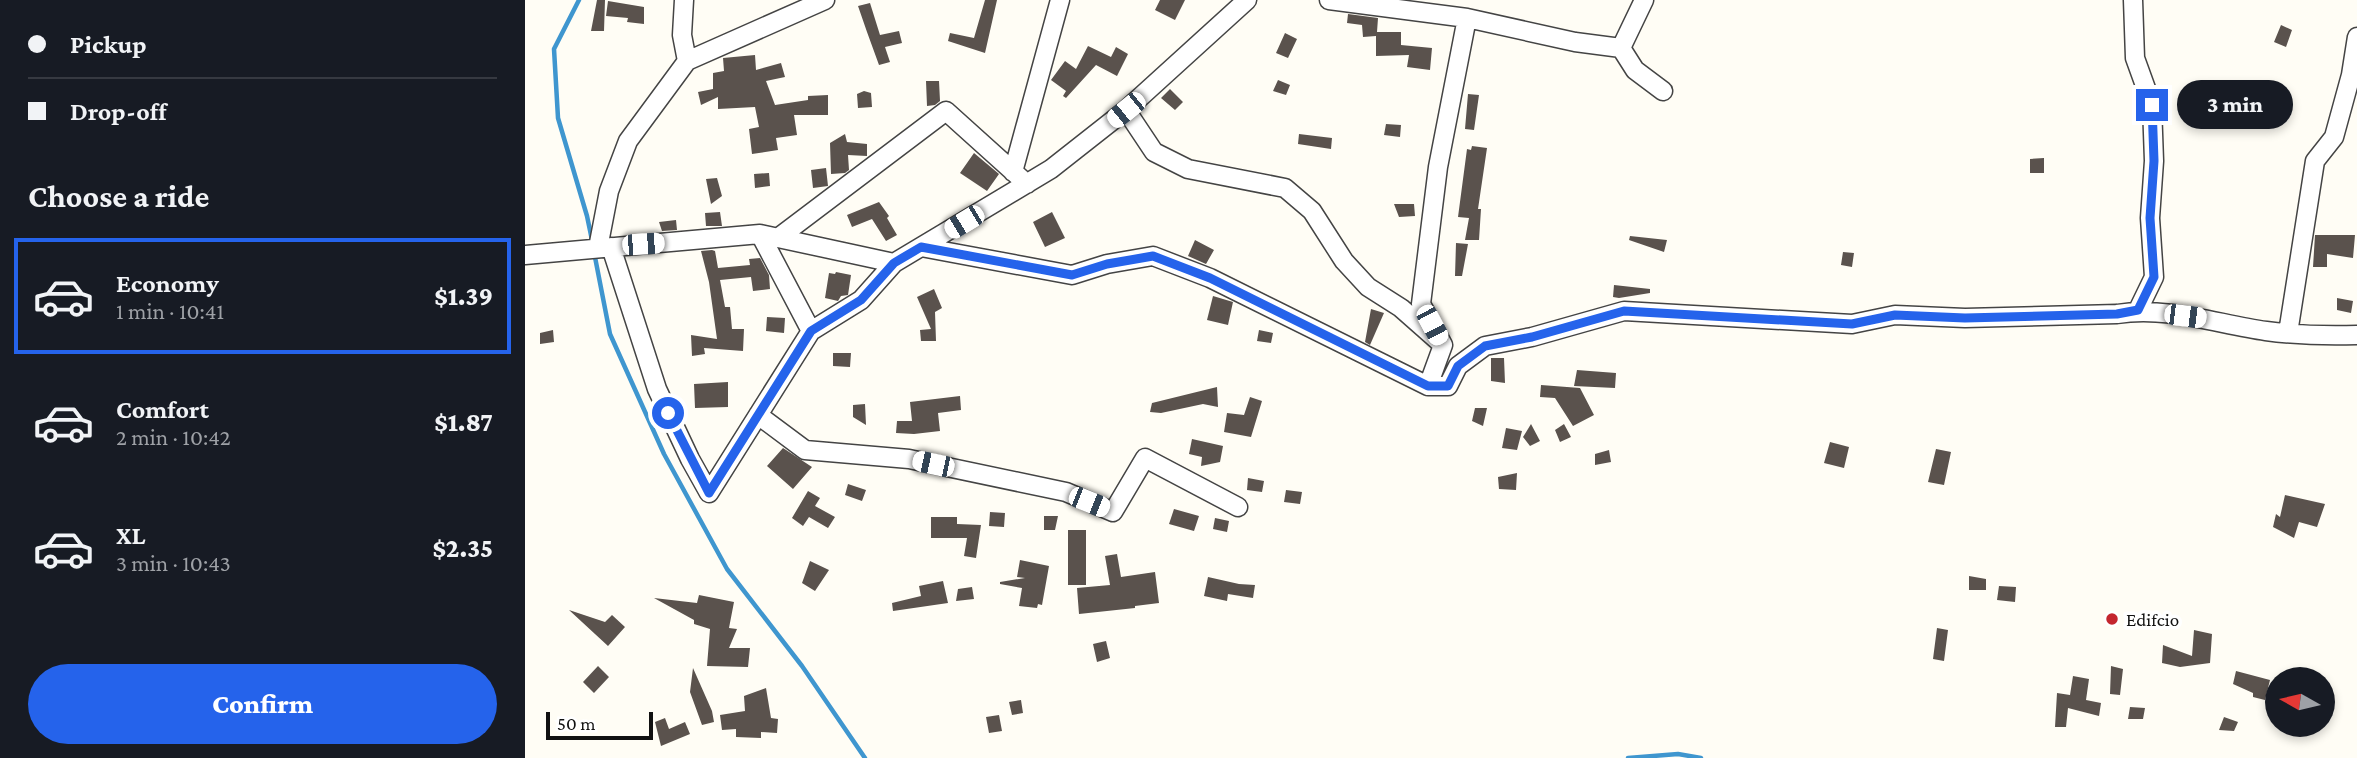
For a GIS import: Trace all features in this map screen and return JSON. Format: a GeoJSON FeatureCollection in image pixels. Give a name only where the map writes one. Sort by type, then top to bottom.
{"type":"FeatureCollection","features":[{"type":"Feature","properties":{"kind":"street"},"geometry":{"type":"LineString","coordinates":[[684,0],[682,35],[687,61]]}},
{"type":"Feature","properties":{"kind":"street"},"geometry":{"type":"LineString","coordinates":[[825,0],[687,61],[653,103],[628,141],[609,191],[605,247],[657,389],[709,493],[811,331],[861,300],[894,263],[1020,178],[1051,169],[1126,110],[1239,2]]}},
{"type":"Feature","properties":{"kind":"street"},"geometry":{"type":"LineString","coordinates":[[1020,178],[1061,0]]}},
{"type":"Feature","properties":{"kind":"street"},"geometry":{"type":"LineString","coordinates":[[1329,0],[1467,18],[1574,42],[1621,48]]}},
{"type":"Feature","properties":{"kind":"street"},"geometry":{"type":"LineString","coordinates":[[1621,48],[1644,0]]}},
{"type":"Feature","properties":{"kind":"street"},"geometry":{"type":"LineString","coordinates":[[2133,0],[2135,58],[2152,105],[2154,161],[2150,218],[2154,277],[2138,310]]}},
{"type":"Feature","properties":{"kind":"street"},"geometry":{"type":"LineString","coordinates":[[1428,386],[1443,345],[1421,304],[1438,167],[1467,18]]}},
{"type":"Feature","properties":{"kind":"street"},"geometry":{"type":"LineString","coordinates":[[2288,333],[2315,161],[2334,137],[2351,75],[2357,37]]}},
{"type":"Feature","properties":{"kind":"street"},"geometry":{"type":"LineString","coordinates":[[1621,48],[1635,70],[1663,91]]}},
{"type":"Feature","properties":{"kind":"street"},"geometry":{"type":"LineString","coordinates":[[1126,110],[1154,152],[1188,169],[1285,188],[1312,211],[1344,261],[1368,287],[1401,308],[1443,345]]}},
{"type":"Feature","properties":{"kind":"street"},"geometry":{"type":"LineString","coordinates":[[769,236],[946,111],[1020,178]]}},
{"type":"Feature","properties":{"kind":"street"},"geometry":{"type":"LineString","coordinates":[[769,236],[811,331]]}},
{"type":"Feature","properties":{"kind":"street"},"geometry":{"type":"LineString","coordinates":[[525,255],[769,236],[894,263]]}},
{"type":"Feature","properties":{"kind":"street"},"geometry":{"type":"LineString","coordinates":[[921,247],[1072,275],[1107,264],[1153,256],[1210,278],[1428,386],[1448,386],[1458,366],[1485,346],[1532,337],[1624,311],[1852,324],[1895,315],[1965,318],[2117,314],[2138,310],[2288,333],[2316,336],[2357,335]]}},
{"type":"Feature","properties":{"kind":"street"},"geometry":{"type":"LineString","coordinates":[[758,415],[805,450],[909,459],[1066,492],[1113,512],[1145,458],[1238,507]]}},
{"type":"Feature","properties":{"kind":"building"},"geometry":{"type":"Polygon","coordinates":[[[597,0],[605,0],[604,31],[591,31],[597,0]]]}},
{"type":"Feature","properties":{"kind":"building"},"geometry":{"type":"Polygon","coordinates":[[[985,0],[997,0],[985,53],[948,41],[950,33],[974,38],[985,0]]]}},
{"type":"Feature","properties":{"kind":"building"},"geometry":{"type":"Polygon","coordinates":[[[1160,0],[1185,0],[1175,20],[1155,10],[1160,0]]]}},
{"type":"Feature","properties":{"kind":"building"},"geometry":{"type":"Polygon","coordinates":[[[608,1],[644,7],[644,24],[627,22],[628,18],[606,16],[608,1]]]}},
{"type":"Feature","properties":{"kind":"building"},"geometry":{"type":"Polygon","coordinates":[[[870,3],[880,35],[899,31],[902,43],[885,47],[890,62],[879,65],[858,6],[870,3]]]}},
{"type":"Feature","properties":{"kind":"building"},"geometry":{"type":"Polygon","coordinates":[[[1348,14],[1378,18],[1377,32],[1401,32],[1401,45],[1432,48],[1430,70],[1407,67],[1409,55],[1376,56],[1376,36],[1363,37],[1362,25],[1347,23],[1348,14]]]}},
{"type":"Feature","properties":{"kind":"building"},"geometry":{"type":"Polygon","coordinates":[[[2281,25],[2292,30],[2286,47],[2274,42],[2281,25]]]}},
{"type":"Feature","properties":{"kind":"building"},"geometry":{"type":"Polygon","coordinates":[[[1285,33],[1297,39],[1288,58],[1276,53],[1285,33]]]}},
{"type":"Feature","properties":{"kind":"building"},"geometry":{"type":"Polygon","coordinates":[[[1088,46],[1111,57],[1116,47],[1128,54],[1117,76],[1096,65],[1066,98],[1063,96],[1066,91],[1051,80],[1065,61],[1076,69],[1088,46]]]}},
{"type":"Feature","properties":{"kind":"building"},"geometry":{"type":"Polygon","coordinates":[[[755,55],[756,70],[781,63],[785,77],[766,81],[775,105],[808,100],[808,96],[828,95],[828,115],[794,115],[797,135],[776,138],[778,150],[752,154],[749,129],[759,127],[755,107],[718,109],[718,97],[701,105],[698,92],[713,89],[713,73],[724,71],[723,58],[755,55]]]}},
{"type":"Feature","properties":{"kind":"building"},"geometry":{"type":"Polygon","coordinates":[[[1278,80],[1290,85],[1286,95],[1273,91],[1278,80]]]}},
{"type":"Feature","properties":{"kind":"building"},"geometry":{"type":"Polygon","coordinates":[[[926,81],[939,81],[940,101],[935,105],[927,106],[926,81]]]}},
{"type":"Feature","properties":{"kind":"building"},"geometry":{"type":"Polygon","coordinates":[[[1170,89],[1183,102],[1175,110],[1161,98],[1170,89]]]}},
{"type":"Feature","properties":{"kind":"building"},"geometry":{"type":"Polygon","coordinates":[[[864,91],[871,93],[872,107],[858,108],[857,94],[864,91]]]}},
{"type":"Feature","properties":{"kind":"building"},"geometry":{"type":"Polygon","coordinates":[[[1468,94],[1479,95],[1474,130],[1465,129],[1468,94]]]}},
{"type":"Feature","properties":{"kind":"building"},"geometry":{"type":"Polygon","coordinates":[[[2243,98],[2291,99],[2291,100],[2250,114],[2243,98]]]}},
{"type":"Feature","properties":{"kind":"building"},"geometry":{"type":"Polygon","coordinates":[[[1386,124],[1401,125],[1400,137],[1384,135],[1386,124]]]}},
{"type":"Feature","properties":{"kind":"building"},"geometry":{"type":"Polygon","coordinates":[[[845,134],[847,142],[867,144],[867,156],[848,155],[849,170],[831,174],[830,143],[845,134]]]}},
{"type":"Feature","properties":{"kind":"building"},"geometry":{"type":"Polygon","coordinates":[[[1299,134],[1332,138],[1331,149],[1298,144],[1299,134]]]}},
{"type":"Feature","properties":{"kind":"building"},"geometry":{"type":"Polygon","coordinates":[[[1472,146],[1487,148],[1478,209],[1481,209],[1479,240],[1465,240],[1469,218],[1458,217],[1467,149],[1471,150],[1472,146]]]}},
{"type":"Feature","properties":{"kind":"building"},"geometry":{"type":"Polygon","coordinates":[[[974,153],[999,174],[987,191],[960,173],[974,153]]]}},
{"type":"Feature","properties":{"kind":"building"},"geometry":{"type":"Polygon","coordinates":[[[2044,158],[2044,173],[2030,173],[2030,159],[2044,158]]]}},
{"type":"Feature","properties":{"kind":"building"},"geometry":{"type":"Polygon","coordinates":[[[826,168],[828,186],[813,188],[811,170],[826,168]]]}},
{"type":"Feature","properties":{"kind":"building"},"geometry":{"type":"Polygon","coordinates":[[[769,173],[770,186],[755,188],[754,174],[769,173]]]}},
{"type":"Feature","properties":{"kind":"building"},"geometry":{"type":"Polygon","coordinates":[[[717,178],[722,196],[711,204],[706,179],[717,178]]]}},
{"type":"Feature","properties":{"kind":"building"},"geometry":{"type":"Polygon","coordinates":[[[879,202],[897,235],[886,241],[872,219],[852,227],[847,215],[879,202]]]}},
{"type":"Feature","properties":{"kind":"building"},"geometry":{"type":"Polygon","coordinates":[[[1394,204],[1414,204],[1415,216],[1399,217],[1394,204]]]}},
{"type":"Feature","properties":{"kind":"building"},"geometry":{"type":"Polygon","coordinates":[[[720,212],[722,226],[706,226],[705,213],[720,212]]]}},
{"type":"Feature","properties":{"kind":"building"},"geometry":{"type":"Polygon","coordinates":[[[1052,212],[1065,238],[1045,247],[1033,222],[1052,212]]]}},
{"type":"Feature","properties":{"kind":"building"},"geometry":{"type":"Polygon","coordinates":[[[676,220],[677,230],[662,231],[659,222],[676,220]]]}},
{"type":"Feature","properties":{"kind":"building"},"geometry":{"type":"Polygon","coordinates":[[[2315,235],[2355,235],[2353,258],[2327,254],[2327,267],[2313,267],[2315,235]]]}},
{"type":"Feature","properties":{"kind":"building"},"geometry":{"type":"Polygon","coordinates":[[[1630,236],[1667,240],[1664,252],[1629,240],[1630,236]]]}},
{"type":"Feature","properties":{"kind":"building"},"geometry":{"type":"Polygon","coordinates":[[[1195,240],[1214,250],[1206,264],[1188,256],[1195,240]]]}},
{"type":"Feature","properties":{"kind":"building"},"geometry":{"type":"Polygon","coordinates":[[[1456,243],[1468,244],[1462,276],[1455,276],[1456,243]]]}},
{"type":"Feature","properties":{"kind":"building"},"geometry":{"type":"Polygon","coordinates":[[[701,251],[715,251],[718,268],[750,265],[749,259],[760,258],[769,275],[770,289],[753,291],[751,277],[720,280],[725,307],[730,307],[732,329],[744,329],[743,351],[704,348],[705,354],[692,356],[691,335],[717,339],[709,282],[701,251]]]}},
{"type":"Feature","properties":{"kind":"building"},"geometry":{"type":"Polygon","coordinates":[[[1843,252],[1854,253],[1852,267],[1841,265],[1843,252]]]}},
{"type":"Feature","properties":{"kind":"building"},"geometry":{"type":"Polygon","coordinates":[[[829,273],[851,275],[848,295],[841,296],[838,301],[825,298],[829,273]]]}},
{"type":"Feature","properties":{"kind":"building"},"geometry":{"type":"Polygon","coordinates":[[[1614,285],[1650,289],[1650,293],[1613,297],[1614,285]]]}},
{"type":"Feature","properties":{"kind":"building"},"geometry":{"type":"Polygon","coordinates":[[[934,289],[942,308],[935,312],[936,341],[921,341],[920,330],[931,329],[917,297],[934,289]]]}},
{"type":"Feature","properties":{"kind":"building"},"geometry":{"type":"Polygon","coordinates":[[[1213,296],[1233,302],[1228,325],[1207,320],[1213,296]]]}},
{"type":"Feature","properties":{"kind":"building"},"geometry":{"type":"Polygon","coordinates":[[[2337,298],[2353,301],[2351,313],[2337,310],[2337,298]]]}},
{"type":"Feature","properties":{"kind":"building"},"geometry":{"type":"Polygon","coordinates":[[[1371,309],[1384,313],[1370,345],[1365,342],[1371,309]]]}},
{"type":"Feature","properties":{"kind":"building"},"geometry":{"type":"Polygon","coordinates":[[[767,317],[785,318],[784,333],[766,331],[767,317]]]}},
{"type":"Feature","properties":{"kind":"building"},"geometry":{"type":"Polygon","coordinates":[[[553,330],[554,342],[540,344],[540,333],[553,330]]]}},
{"type":"Feature","properties":{"kind":"building"},"geometry":{"type":"Polygon","coordinates":[[[1259,330],[1273,333],[1271,343],[1257,341],[1259,330]]]}},
{"type":"Feature","properties":{"kind":"building"},"geometry":{"type":"Polygon","coordinates":[[[833,353],[851,353],[850,367],[833,366],[833,353]]]}},
{"type":"Feature","properties":{"kind":"building"},"geometry":{"type":"Polygon","coordinates":[[[1491,358],[1504,358],[1505,383],[1491,381],[1491,358]]]}},
{"type":"Feature","properties":{"kind":"building"},"geometry":{"type":"Polygon","coordinates":[[[1577,370],[1616,373],[1615,388],[1574,386],[1577,370]]]}},
{"type":"Feature","properties":{"kind":"building"},"geometry":{"type":"Polygon","coordinates":[[[728,382],[728,407],[695,408],[694,384],[728,382]]]}},
{"type":"Feature","properties":{"kind":"building"},"geometry":{"type":"Polygon","coordinates":[[[1541,385],[1580,388],[1594,415],[1573,426],[1555,398],[1540,397],[1541,385]]]}},
{"type":"Feature","properties":{"kind":"building"},"geometry":{"type":"Polygon","coordinates":[[[1217,387],[1218,407],[1203,404],[1161,413],[1150,412],[1152,403],[1217,387]]]}},
{"type":"Feature","properties":{"kind":"building"},"geometry":{"type":"Polygon","coordinates":[[[960,396],[961,410],[938,413],[940,431],[896,433],[897,421],[912,421],[910,402],[960,396]]]}},
{"type":"Feature","properties":{"kind":"building"},"geometry":{"type":"Polygon","coordinates":[[[1250,397],[1262,401],[1251,437],[1224,432],[1227,413],[1244,415],[1250,397]]]}},
{"type":"Feature","properties":{"kind":"building"},"geometry":{"type":"Polygon","coordinates":[[[865,404],[866,425],[853,417],[853,405],[865,404]]]}},
{"type":"Feature","properties":{"kind":"building"},"geometry":{"type":"Polygon","coordinates":[[[1475,408],[1487,408],[1483,426],[1472,421],[1475,408]]]}},
{"type":"Feature","properties":{"kind":"building"},"geometry":{"type":"Polygon","coordinates":[[[1531,424],[1540,441],[1530,446],[1523,437],[1531,424]]]}},
{"type":"Feature","properties":{"kind":"building"},"geometry":{"type":"Polygon","coordinates":[[[1564,424],[1571,437],[1560,442],[1555,430],[1564,424]]]}},
{"type":"Feature","properties":{"kind":"building"},"geometry":{"type":"Polygon","coordinates":[[[1506,428],[1522,431],[1517,450],[1502,448],[1506,428]]]}},
{"type":"Feature","properties":{"kind":"building"},"geometry":{"type":"Polygon","coordinates":[[[1192,439],[1223,446],[1220,462],[1201,466],[1202,457],[1189,454],[1192,439]]]}},
{"type":"Feature","properties":{"kind":"building"},"geometry":{"type":"Polygon","coordinates":[[[1830,442],[1849,447],[1844,468],[1824,463],[1830,442]]]}},
{"type":"Feature","properties":{"kind":"building"},"geometry":{"type":"Polygon","coordinates":[[[783,448],[812,467],[793,489],[767,466],[783,448]]]}},
{"type":"Feature","properties":{"kind":"building"},"geometry":{"type":"Polygon","coordinates":[[[1936,449],[1951,452],[1944,485],[1928,482],[1936,449]]]}},
{"type":"Feature","properties":{"kind":"building"},"geometry":{"type":"Polygon","coordinates":[[[1609,450],[1611,462],[1595,465],[1595,454],[1609,450]]]}},
{"type":"Feature","properties":{"kind":"building"},"geometry":{"type":"Polygon","coordinates":[[[1517,473],[1516,490],[1499,489],[1498,477],[1517,473]]]}},
{"type":"Feature","properties":{"kind":"building"},"geometry":{"type":"Polygon","coordinates":[[[1248,478],[1264,481],[1262,492],[1247,490],[1248,478]]]}},
{"type":"Feature","properties":{"kind":"building"},"geometry":{"type":"Polygon","coordinates":[[[848,484],[866,490],[862,501],[845,495],[848,484]]]}},
{"type":"Feature","properties":{"kind":"building"},"geometry":{"type":"Polygon","coordinates":[[[1286,490],[1302,492],[1300,504],[1284,502],[1286,490]]]}},
{"type":"Feature","properties":{"kind":"building"},"geometry":{"type":"Polygon","coordinates":[[[808,491],[820,498],[815,506],[835,517],[828,528],[809,517],[803,526],[792,518],[808,491]]]}},
{"type":"Feature","properties":{"kind":"building"},"geometry":{"type":"Polygon","coordinates":[[[2285,495],[2325,504],[2317,527],[2299,522],[2294,538],[2273,527],[2276,514],[2280,517],[2285,495]]]}},
{"type":"Feature","properties":{"kind":"building"},"geometry":{"type":"Polygon","coordinates":[[[1174,509],[1199,516],[1194,531],[1169,524],[1174,509]]]}},
{"type":"Feature","properties":{"kind":"building"},"geometry":{"type":"Polygon","coordinates":[[[990,512],[1005,513],[1004,527],[989,526],[990,512]]]}},
{"type":"Feature","properties":{"kind":"building"},"geometry":{"type":"Polygon","coordinates":[[[1044,516],[1058,516],[1055,530],[1044,530],[1044,516]]]}},
{"type":"Feature","properties":{"kind":"building"},"geometry":{"type":"Polygon","coordinates":[[[931,517],[957,517],[957,524],[981,525],[976,558],[964,556],[967,538],[931,538],[931,517]]]}},
{"type":"Feature","properties":{"kind":"building"},"geometry":{"type":"Polygon","coordinates":[[[1215,518],[1229,521],[1227,532],[1213,529],[1215,518]]]}},
{"type":"Feature","properties":{"kind":"building"},"geometry":{"type":"Polygon","coordinates":[[[1068,530],[1086,530],[1086,585],[1068,585],[1068,530]]]}},
{"type":"Feature","properties":{"kind":"building"},"geometry":{"type":"Polygon","coordinates":[[[1117,554],[1121,577],[1155,572],[1159,603],[1079,614],[1077,588],[1110,585],[1105,556],[1117,554]]]}},
{"type":"Feature","properties":{"kind":"building"},"geometry":{"type":"Polygon","coordinates":[[[1020,560],[1049,566],[1042,605],[1038,604],[1037,608],[1019,606],[1022,588],[1000,584],[1025,578],[1017,577],[1020,560]]]}},
{"type":"Feature","properties":{"kind":"building"},"geometry":{"type":"Polygon","coordinates":[[[810,561],[829,570],[815,591],[802,583],[810,561]]]}},
{"type":"Feature","properties":{"kind":"building"},"geometry":{"type":"Polygon","coordinates":[[[1969,576],[1986,579],[1986,590],[1969,590],[1969,576]]]}},
{"type":"Feature","properties":{"kind":"building"},"geometry":{"type":"Polygon","coordinates":[[[1208,577],[1255,585],[1253,598],[1228,594],[1227,601],[1204,596],[1208,577]]]}},
{"type":"Feature","properties":{"kind":"building"},"geometry":{"type":"Polygon","coordinates":[[[943,581],[948,603],[893,611],[892,603],[921,596],[919,586],[943,581]]]}},
{"type":"Feature","properties":{"kind":"building"},"geometry":{"type":"Polygon","coordinates":[[[1999,586],[2016,587],[2015,602],[1997,600],[1999,586]]]}},
{"type":"Feature","properties":{"kind":"building"},"geometry":{"type":"Polygon","coordinates":[[[972,587],[974,599],[956,601],[958,589],[972,587]]]}},
{"type":"Feature","properties":{"kind":"building"},"geometry":{"type":"Polygon","coordinates":[[[699,595],[734,602],[729,628],[737,629],[729,648],[750,648],[748,667],[707,666],[710,629],[694,624],[694,620],[654,598],[697,603],[699,595]]]}},
{"type":"Feature","properties":{"kind":"building"},"geometry":{"type":"Polygon","coordinates":[[[569,610],[605,622],[612,615],[625,627],[608,646],[569,610]]]}},
{"type":"Feature","properties":{"kind":"building"},"geometry":{"type":"Polygon","coordinates":[[[1937,628],[1948,630],[1944,661],[1933,659],[1937,628]]]}},
{"type":"Feature","properties":{"kind":"building"},"geometry":{"type":"Polygon","coordinates":[[[2194,630],[2212,634],[2210,663],[2180,667],[2162,663],[2163,645],[2192,656],[2194,630]]]}},
{"type":"Feature","properties":{"kind":"building"},"geometry":{"type":"Polygon","coordinates":[[[1106,641],[1110,658],[1097,662],[1093,644],[1106,641]]]}},
{"type":"Feature","properties":{"kind":"building"},"geometry":{"type":"Polygon","coordinates":[[[598,666],[609,677],[594,693],[583,682],[598,666]]]}},
{"type":"Feature","properties":{"kind":"building"},"geometry":{"type":"Polygon","coordinates":[[[2111,666],[2123,669],[2120,695],[2110,694],[2111,666]]]}},
{"type":"Feature","properties":{"kind":"building"},"geometry":{"type":"Polygon","coordinates":[[[693,668],[712,711],[714,722],[702,725],[690,692],[693,668]]]}},
{"type":"Feature","properties":{"kind":"building"},"geometry":{"type":"Polygon","coordinates":[[[2236,671],[2265,679],[2265,700],[2253,697],[2253,693],[2233,684],[2236,671]]]}},
{"type":"Feature","properties":{"kind":"building"},"geometry":{"type":"Polygon","coordinates":[[[2073,676],[2089,679],[2086,700],[2101,703],[2099,716],[2068,708],[2066,727],[2055,727],[2057,693],[2070,695],[2073,676]]]}},
{"type":"Feature","properties":{"kind":"building"},"geometry":{"type":"Polygon","coordinates":[[[766,688],[771,718],[778,719],[777,733],[761,732],[761,738],[736,737],[736,729],[722,730],[720,715],[745,711],[744,696],[766,688]]]}},
{"type":"Feature","properties":{"kind":"building"},"geometry":{"type":"Polygon","coordinates":[[[1021,700],[1023,713],[1012,715],[1009,702],[1021,700]]]}},
{"type":"Feature","properties":{"kind":"building"},"geometry":{"type":"Polygon","coordinates":[[[2130,707],[2145,708],[2143,719],[2128,719],[2130,707]]]}},
{"type":"Feature","properties":{"kind":"building"},"geometry":{"type":"Polygon","coordinates":[[[999,715],[1002,731],[989,733],[986,717],[999,715]]]}},
{"type":"Feature","properties":{"kind":"building"},"geometry":{"type":"Polygon","coordinates":[[[2224,717],[2238,722],[2234,731],[2219,730],[2224,717]]]}},
{"type":"Feature","properties":{"kind":"building"},"geometry":{"type":"Polygon","coordinates":[[[665,718],[669,729],[685,722],[690,734],[661,746],[655,722],[665,718]]]}},
{"type":"Feature","properties":{"kind":"waterway"},"geometry":{"type":"LineString","coordinates":[[579,0],[554,49],[558,118],[592,240]]}},
{"type":"Feature","properties":{"kind":"waterway"},"geometry":{"type":"LineString","coordinates":[[594,252],[610,334],[664,454],[727,569],[802,666],[865,758]]}},
{"type":"Feature","properties":{"kind":"waterway"},"geometry":{"type":"LineString","coordinates":[[1628,758],[1678,754],[1701,758]]}},
{"type":"Feature","properties":{"kind":"place","name":"Edifcio"},"geometry":{"type":"Point","coordinates":[2112,619]}},
{"type":"Feature","properties":{"kind":"route"},"geometry":{"type":"LineString","coordinates":[[668,413],[709,493],[811,331],[861,300],[894,263],[921,247],[1072,275],[1107,264],[1153,256],[1210,278],[1428,386],[1448,386],[1458,366],[1485,346],[1532,337],[1624,311],[1852,324],[1895,315],[1965,318],[2117,314],[2138,310],[2154,277],[2150,218],[2154,161],[2152,105]]}}]}
